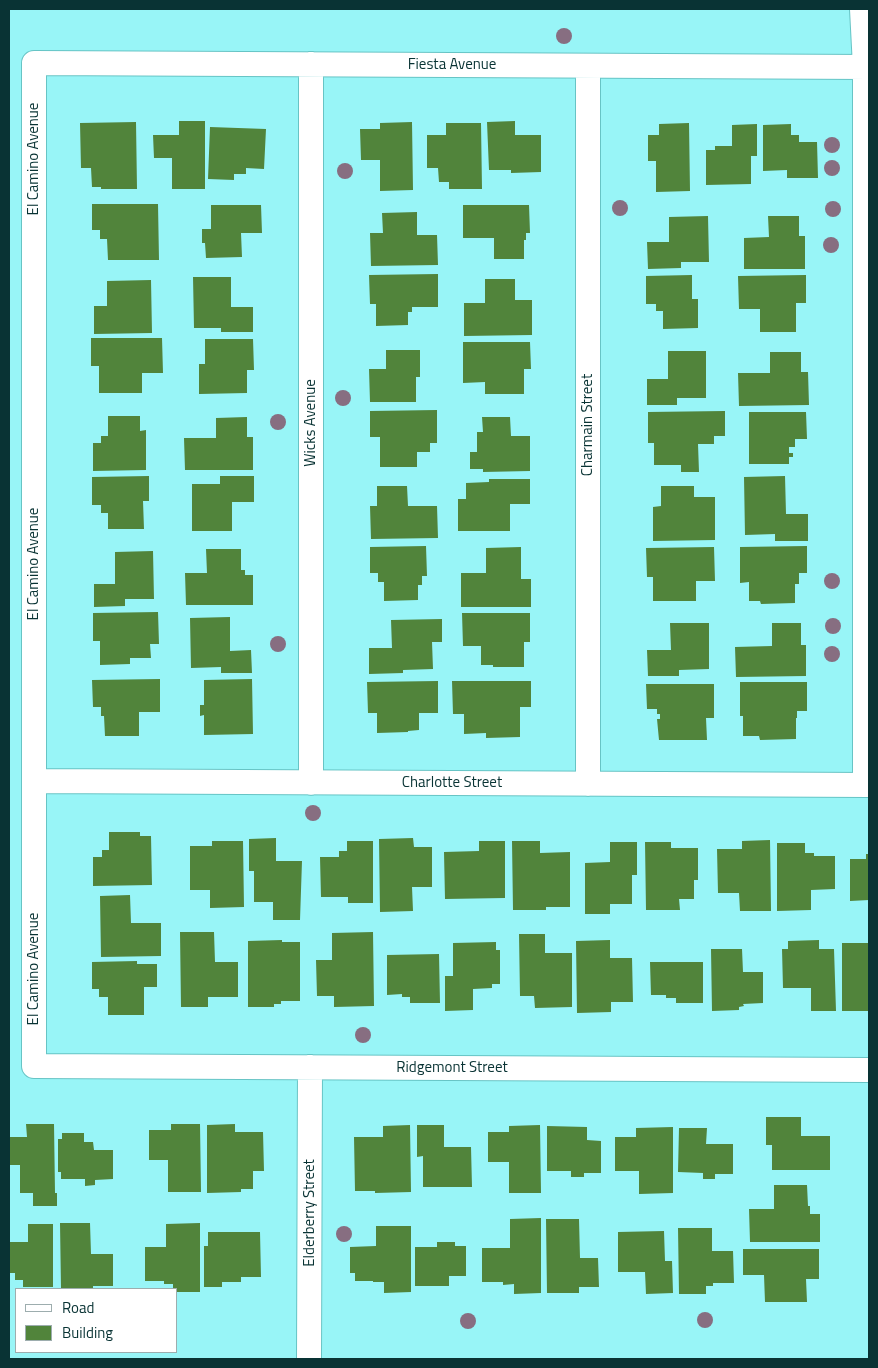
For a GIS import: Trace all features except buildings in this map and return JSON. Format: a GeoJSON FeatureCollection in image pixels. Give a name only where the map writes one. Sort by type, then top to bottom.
{"type":"FeatureCollection","features":[{"type":"Feature","properties":{"kind":"street"},"geometry":{"type":"LineString","coordinates":[[862,9],[867,67],[867,785]]}},
{"type":"Feature","properties":{"kind":"street","name":"Fiesta Avenue"},"geometry":{"type":"LineString","coordinates":[[34,63],[867,67]]}},
{"type":"Feature","properties":{"kind":"street","name":"El Camino Avenue"},"geometry":{"type":"LineString","coordinates":[[34,63],[34,1066]]}},
{"type":"Feature","properties":{"kind":"street","name":"Wicks Avenue"},"geometry":{"type":"LineString","coordinates":[[311,64],[311,782]]}},
{"type":"Feature","properties":{"kind":"street","name":"Charmain Street"},"geometry":{"type":"LineString","coordinates":[[588,66],[588,784]]}},
{"type":"Feature","properties":{"kind":"street","name":"Charlotte Street"},"geometry":{"type":"LineString","coordinates":[[34,781],[867,785]]}},
{"type":"Feature","properties":{"kind":"street","name":"Ridgemont Street"},"geometry":{"type":"LineString","coordinates":[[34,1066],[869,1070]]}},
{"type":"Feature","properties":{"kind":"street","name":"Elderberry Street"},"geometry":{"type":"LineString","coordinates":[[309,1359],[310,1067]]}}]}
